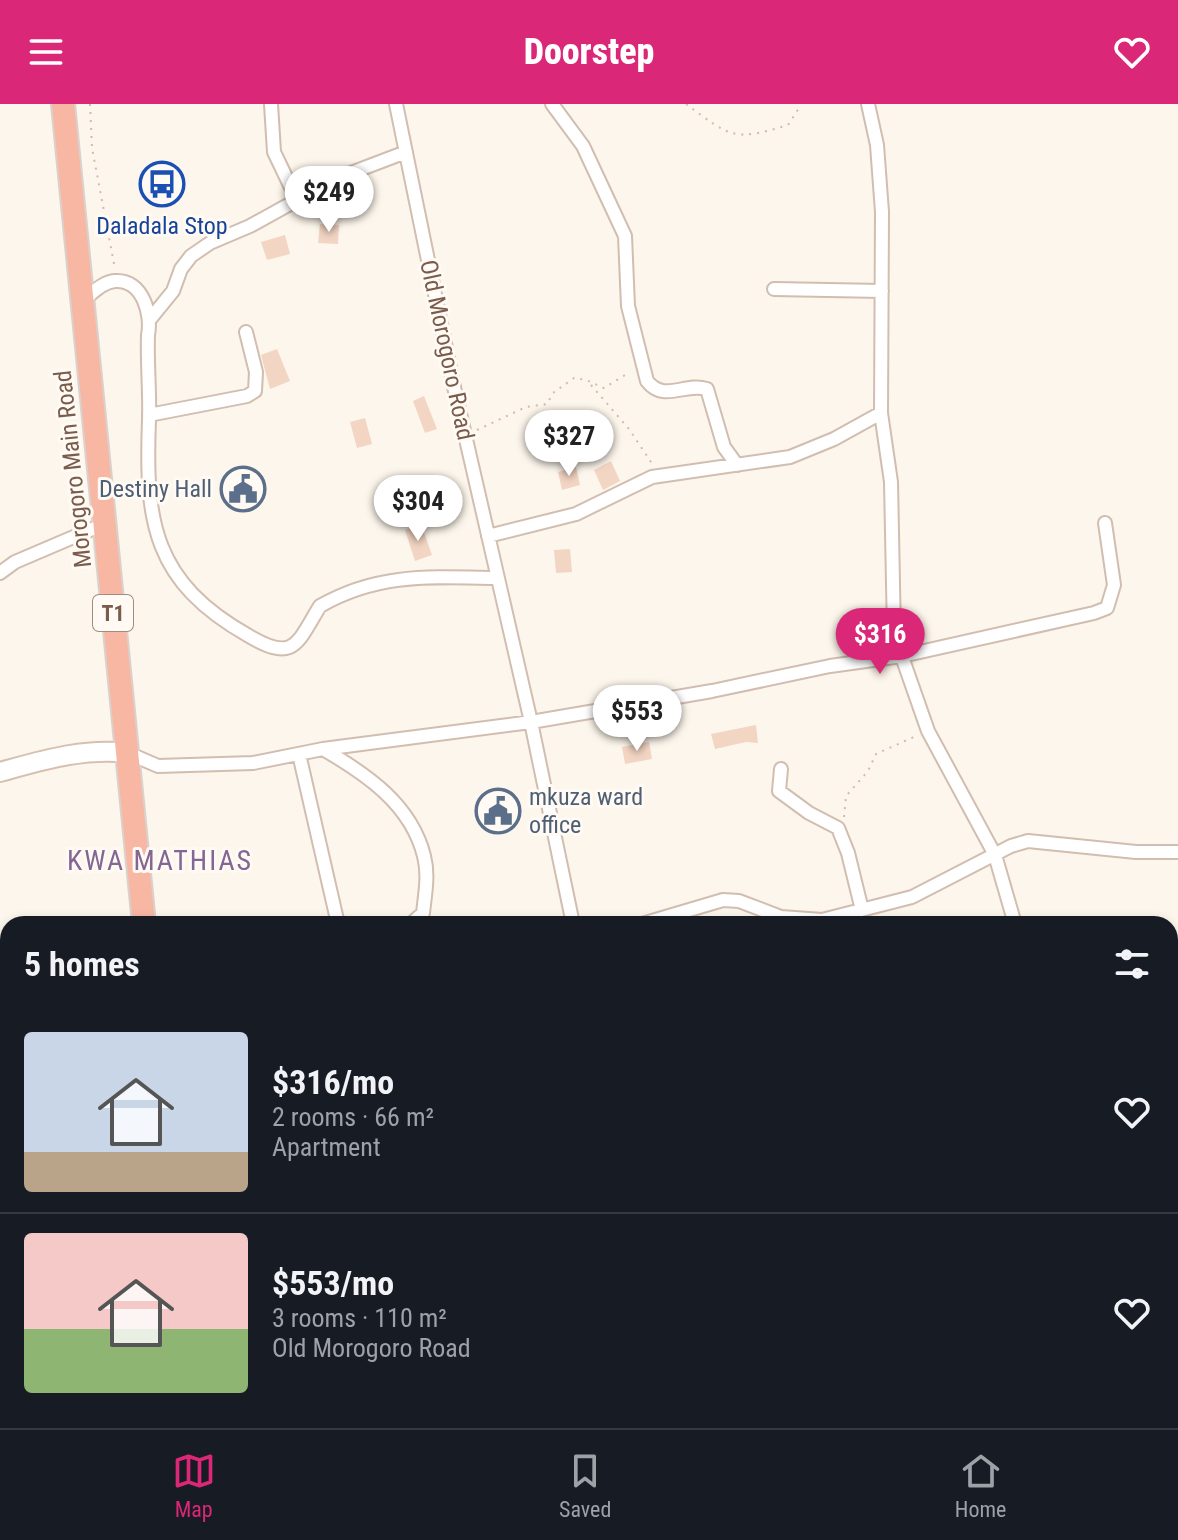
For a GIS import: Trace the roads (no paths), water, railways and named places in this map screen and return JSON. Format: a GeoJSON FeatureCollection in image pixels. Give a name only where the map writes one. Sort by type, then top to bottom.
{"type":"FeatureCollection","features":[{"type":"Feature","properties":{"kind":"highway","name":"Morogoro Main Road"},"geometry":{"type":"LineString","coordinates":[[63,104],[143,916]]}},
{"type":"Feature","properties":{"kind":"street"},"geometry":{"type":"LineString","coordinates":[[271,104],[274,152],[297,200]]}},
{"type":"Feature","properties":{"kind":"street","name":"Old Morogoro Road"},"geometry":{"type":"LineString","coordinates":[[396,104],[465,436],[531,722],[571,916]]}},
{"type":"Feature","properties":{"kind":"street"},"geometry":{"type":"LineString","coordinates":[[552,104],[583,146],[625,236],[628,306],[647,381],[658,391],[697,387],[707,389],[724,447],[737,465]]}},
{"type":"Feature","properties":{"kind":"street"},"geometry":{"type":"LineString","coordinates":[[868,104],[877,145],[882,212],[881,413],[891,482],[896,656],[928,731],[995,855],[1013,916]]}},
{"type":"Feature","properties":{"kind":"street"},"geometry":{"type":"LineString","coordinates":[[151,318],[173,291],[181,269],[191,256],[335,179],[406,152]]}},
{"type":"Feature","properties":{"kind":"street"},"geometry":{"type":"LineString","coordinates":[[82,301],[104,285],[117,281],[126,283],[142,297],[151,318],[148,491],[156,535],[187,591],[263,644],[279,650],[295,646],[304,637],[320,606],[384,582],[413,576],[498,578]]}},
{"type":"Feature","properties":{"kind":"street"},"geometry":{"type":"LineString","coordinates":[[774,289],[882,291]]}},
{"type":"Feature","properties":{"kind":"street"},"geometry":{"type":"LineString","coordinates":[[149,415],[247,396],[255,391],[256,372],[246,332]]}},
{"type":"Feature","properties":{"kind":"street"},"geometry":{"type":"LineString","coordinates":[[488,536],[576,514],[637,482],[790,457],[834,439],[881,413]]}},
{"type":"Feature","properties":{"kind":"street"},"geometry":{"type":"LineString","coordinates":[[0,772],[74,752],[98,750],[128,753],[158,766],[253,763],[323,749],[531,722],[896,656],[1107,608],[1112,601],[1114,585],[1105,523]]}},
{"type":"Feature","properties":{"kind":"street"},"geometry":{"type":"LineString","coordinates":[[0,573],[15,562],[104,524]]}},
{"type":"Feature","properties":{"kind":"street"},"geometry":{"type":"LineString","coordinates":[[323,749],[364,773],[385,790],[418,838],[425,857],[427,878],[423,913],[420,916]]}},
{"type":"Feature","properties":{"kind":"street"},"geometry":{"type":"LineString","coordinates":[[299,754],[336,916]]}},
{"type":"Feature","properties":{"kind":"street"},"geometry":{"type":"LineString","coordinates":[[781,769],[779,791],[809,813],[838,828],[862,910]]}},
{"type":"Feature","properties":{"kind":"street"},"geometry":{"type":"LineString","coordinates":[[838,916],[912,897],[1028,841],[1136,852],[1178,852]]}},
{"type":"Feature","properties":{"kind":"street"},"geometry":{"type":"LineString","coordinates":[[669,916],[723,900],[739,901],[775,916]]}},
{"type":"Feature","properties":{"kind":"place","name":"Daladala Stop"},"geometry":{"type":"Point","coordinates":[162,184]}},
{"type":"Feature","properties":{"kind":"place","name":"Destiny Hall"},"geometry":{"type":"Point","coordinates":[243,489]}},
{"type":"Feature","properties":{"kind":"place","name":"mkuza ward office"},"geometry":{"type":"Point","coordinates":[498,811]}},
{"type":"Feature","properties":{"kind":"district","name":"KWA MATHIAS"},"geometry":{"type":"Point","coordinates":[160,860]}}]}
